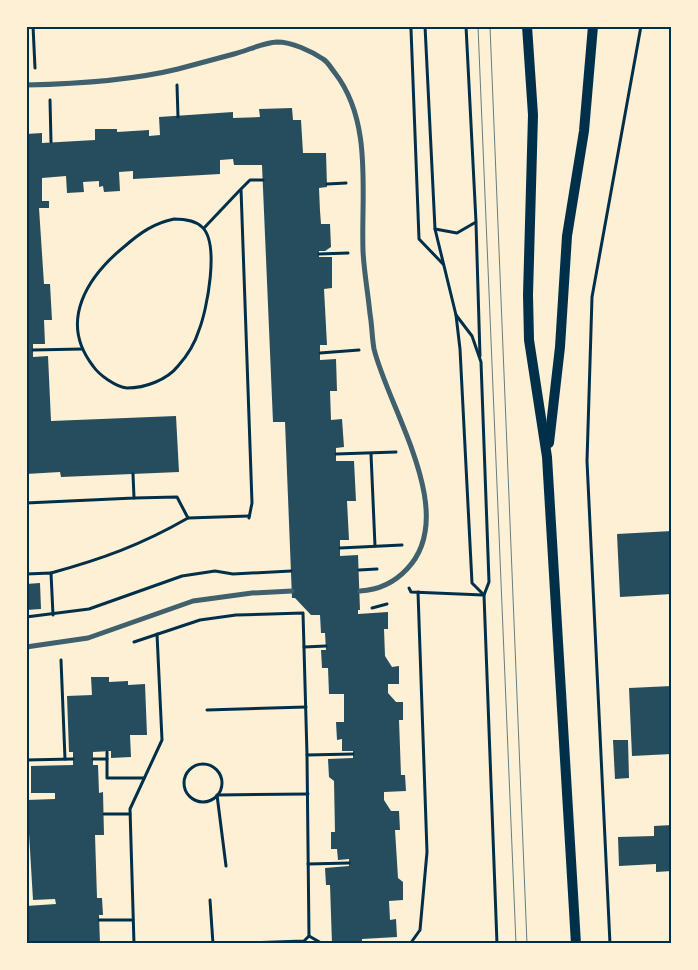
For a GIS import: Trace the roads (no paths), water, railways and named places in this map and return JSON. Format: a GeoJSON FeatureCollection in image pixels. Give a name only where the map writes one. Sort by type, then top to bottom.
{"type":"FeatureCollection","features":[{"type":"Feature","properties":{"kind":"main road"},"geometry":{"type":"LineString","coordinates":[[527,26],[533,115],[528,295],[529,340],[547,457],[576,944]]}},
{"type":"Feature","properties":{"kind":"main road"},"geometry":{"type":"LineString","coordinates":[[547,457],[560,346],[568,236],[584,131],[593,26]]}},
{"type":"Feature","properties":{"kind":"street"},"geometry":{"type":"LineString","coordinates":[[26,85],[123,79],[176,70],[257,46],[279,42],[297,46],[325,60],[345,89],[360,133],[364,253],[374,349],[422,483],[425,524],[422,544],[416,560],[400,577],[376,590],[360,591]]}},
{"type":"Feature","properties":{"kind":"street"},"geometry":{"type":"LineString","coordinates":[[26,647],[88,638],[193,601],[252,593],[292,591]]}},
{"type":"Feature","properties":{"kind":"tram line"},"geometry":{"type":"LineString","coordinates":[[478,26],[516,944]]}},
{"type":"Feature","properties":{"kind":"tram line"},"geometry":{"type":"LineString","coordinates":[[490,26],[527,944]]}}]}
